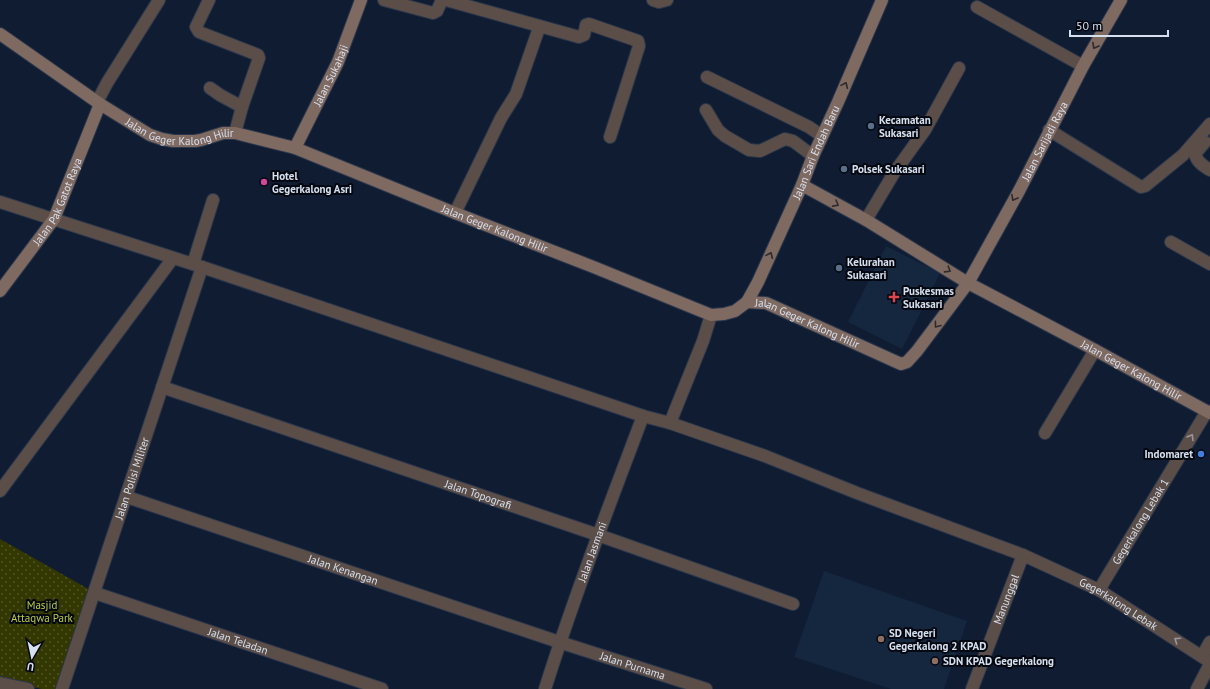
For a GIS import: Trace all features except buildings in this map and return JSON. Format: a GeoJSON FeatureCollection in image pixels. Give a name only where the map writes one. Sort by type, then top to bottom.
{"type":"FeatureCollection","features":[{"type":"Feature","properties":{"kind":"main road","name":"Jalan Sukahaji"},"geometry":{"type":"LineString","coordinates":[[295,148],[338,62],[361,0]]}},
{"type":"Feature","properties":{"kind":"main road","name":"Jalan Sari Endah Baru"},"geometry":{"type":"LineString","coordinates":[[747,302],[758,282],[802,185],[813,156],[882,0]]}},
{"type":"Feature","properties":{"kind":"main road","name":"Jalan Sarijadi Raya"},"geometry":{"type":"LineString","coordinates":[[968,283],[1019,191],[1049,130],[1120,0]]}},
{"type":"Feature","properties":{"kind":"main road","name":"Jalan Geger Kalong Hilir"},"geometry":{"type":"LineString","coordinates":[[0,34],[98,103],[150,136],[162,139],[198,141],[223,133],[235,133],[295,148],[711,315],[724,314],[734,311],[747,302],[766,303],[894,362],[903,364],[907,362],[917,351],[968,283]]}},
{"type":"Feature","properties":{"kind":"main road","name":"Jalan Pak Gatot Raya"},"geometry":{"type":"LineString","coordinates":[[0,291],[54,219],[98,103]]}},
{"type":"Feature","properties":{"kind":"main road","name":"Jalan Geger Kalong Hilir"},"geometry":{"type":"LineString","coordinates":[[802,185],[866,220],[968,283],[1208,412]]}},
{"type":"Feature","properties":{"kind":"main road"},"geometry":{"type":"LineString","coordinates":[[758,282],[758,289],[761,297],[766,303]]}},
{"type":"Feature","properties":{"kind":"street"},"geometry":{"type":"LineString","coordinates":[[98,103],[107,82],[159,0]]}},
{"type":"Feature","properties":{"kind":"street"},"geometry":{"type":"LineString","coordinates":[[209,0],[196,27],[199,32],[258,55],[259,58],[242,107],[235,133]]}},
{"type":"Feature","properties":{"kind":"street"},"geometry":{"type":"LineString","coordinates":[[384,0],[433,13],[437,11],[441,2],[446,0],[580,37],[584,35],[586,25],[589,24],[638,41],[639,46],[610,137]]}},
{"type":"Feature","properties":{"kind":"street"},"geometry":{"type":"LineString","coordinates":[[652,0],[659,2],[667,0]]}},
{"type":"Feature","properties":{"kind":"street"},"geometry":{"type":"LineString","coordinates":[[977,7],[1083,66]]}},
{"type":"Feature","properties":{"kind":"street"},"geometry":{"type":"LineString","coordinates":[[455,213],[502,118],[516,94],[539,28]]}},
{"type":"Feature","properties":{"kind":"street"},"geometry":{"type":"LineString","coordinates":[[866,220],[894,173],[925,130],[959,68]]}},
{"type":"Feature","properties":{"kind":"street"},"geometry":{"type":"LineString","coordinates":[[707,77],[809,127],[822,136]]}},
{"type":"Feature","properties":{"kind":"street"},"geometry":{"type":"LineString","coordinates":[[210,88],[242,107]]}},
{"type":"Feature","properties":{"kind":"street"},"geometry":{"type":"LineString","coordinates":[[706,110],[718,130],[725,136],[749,150],[760,151],[785,139],[793,141],[813,156]]}},
{"type":"Feature","properties":{"kind":"street"},"geometry":{"type":"LineString","coordinates":[[1049,130],[1141,187],[1145,186],[1183,155],[1210,124]]}},
{"type":"Feature","properties":{"kind":"street"},"geometry":{"type":"LineString","coordinates":[[1210,135],[1195,154],[1196,158],[1201,164],[1210,170]]}},
{"type":"Feature","properties":{"kind":"street","name":"Jalan Polisi Militer"},"geometry":{"type":"LineString","coordinates":[[62,689],[127,497],[162,387],[197,266],[213,200]]}},
{"type":"Feature","properties":{"kind":"street","name":"Gegerkalong Lebak"},"geometry":{"type":"LineString","coordinates":[[0,202],[174,258],[765,456],[864,496],[1023,555],[1099,590],[1207,661]]}},
{"type":"Feature","properties":{"kind":"street"},"geometry":{"type":"LineString","coordinates":[[1171,242],[1210,264]]}},
{"type":"Feature","properties":{"kind":"street"},"geometry":{"type":"LineString","coordinates":[[0,491],[174,258]]}},
{"type":"Feature","properties":{"kind":"street"},"geometry":{"type":"LineString","coordinates":[[670,423],[703,341],[711,315]]}},
{"type":"Feature","properties":{"kind":"street"},"geometry":{"type":"LineString","coordinates":[[1045,433],[1095,350]]}},
{"type":"Feature","properties":{"kind":"street","name":"Jalan Topografi"},"geometry":{"type":"LineString","coordinates":[[162,387],[598,535],[792,604]]}},
{"type":"Feature","properties":{"kind":"street","name":"Gegerkalong Lebak 1"},"geometry":{"type":"LineString","coordinates":[[1099,590],[1208,412]]}},
{"type":"Feature","properties":{"kind":"street","name":"Jalan Jasmani"},"geometry":{"type":"LineString","coordinates":[[545,689],[598,535],[643,416]]}},
{"type":"Feature","properties":{"kind":"street","name":"Jalan Kenangan"},"geometry":{"type":"LineString","coordinates":[[127,497],[560,642]]}},
{"type":"Feature","properties":{"kind":"street","name":"Manunggal"},"geometry":{"type":"LineString","coordinates":[[972,689],[1023,555]]}},
{"type":"Feature","properties":{"kind":"street","name":"Jalan Teladan"},"geometry":{"type":"LineString","coordinates":[[95,593],[382,689]]}},
{"type":"Feature","properties":{"kind":"street","name":"Jalan Purnama"},"geometry":{"type":"LineString","coordinates":[[560,642],[706,689]]}},
{"type":"Feature","properties":{"kind":"street"},"geometry":{"type":"LineString","coordinates":[[1197,689],[1207,661],[1210,642]]}},
{"type":"Feature","properties":{"kind":"street"},"geometry":{"type":"LineString","coordinates":[[0,683],[28,689]]}},
{"type":"Feature","properties":{"kind":"shaded area","name":"Puskesmas Sukasari"},"geometry":{"type":"Polygon","coordinates":[[[886,246],[940,273],[902,349],[848,322],[886,246]]]}},
{"type":"Feature","properties":{"kind":"shaded area","name":"SD Negeri Gegerkalong 2 KPAD"},"geometry":{"type":"Polygon","coordinates":[[[824,571],[967,621],[944,689],[891,689],[794,657],[824,571]]]}},
{"type":"Feature","properties":{"kind":"green space","name":"Masjid Attaqwa Park"},"geometry":{"type":"Polygon","coordinates":[[[0,539],[92,591],[60,689],[42,689],[0,680],[0,539]]]}},
{"type":"Feature","properties":{"kind":"place","name":"Kecamatan Sukasari"},"geometry":{"type":"Point","coordinates":[871,126]}},
{"type":"Feature","properties":{"kind":"place","name":"Polsek Sukasari"},"geometry":{"type":"Point","coordinates":[844,169]}},
{"type":"Feature","properties":{"kind":"place","name":"Hotel Gegerkalong Asri"},"geometry":{"type":"Point","coordinates":[264,182]}},
{"type":"Feature","properties":{"kind":"place","name":"Kelurahan Sukasari"},"geometry":{"type":"Point","coordinates":[839,268]}},
{"type":"Feature","properties":{"kind":"place","name":"Puskesmas Sukasari"},"geometry":{"type":"Point","coordinates":[894,297]}},
{"type":"Feature","properties":{"kind":"place","name":"Indomaret"},"geometry":{"type":"Point","coordinates":[1201,454]}},
{"type":"Feature","properties":{"kind":"place","name":"SD Negeri Gegerkalong 2 KPAD"},"geometry":{"type":"Point","coordinates":[881,639]}},
{"type":"Feature","properties":{"kind":"place","name":"SDN KPAD Gegerkalong"},"geometry":{"type":"Point","coordinates":[935,661]}}]}
